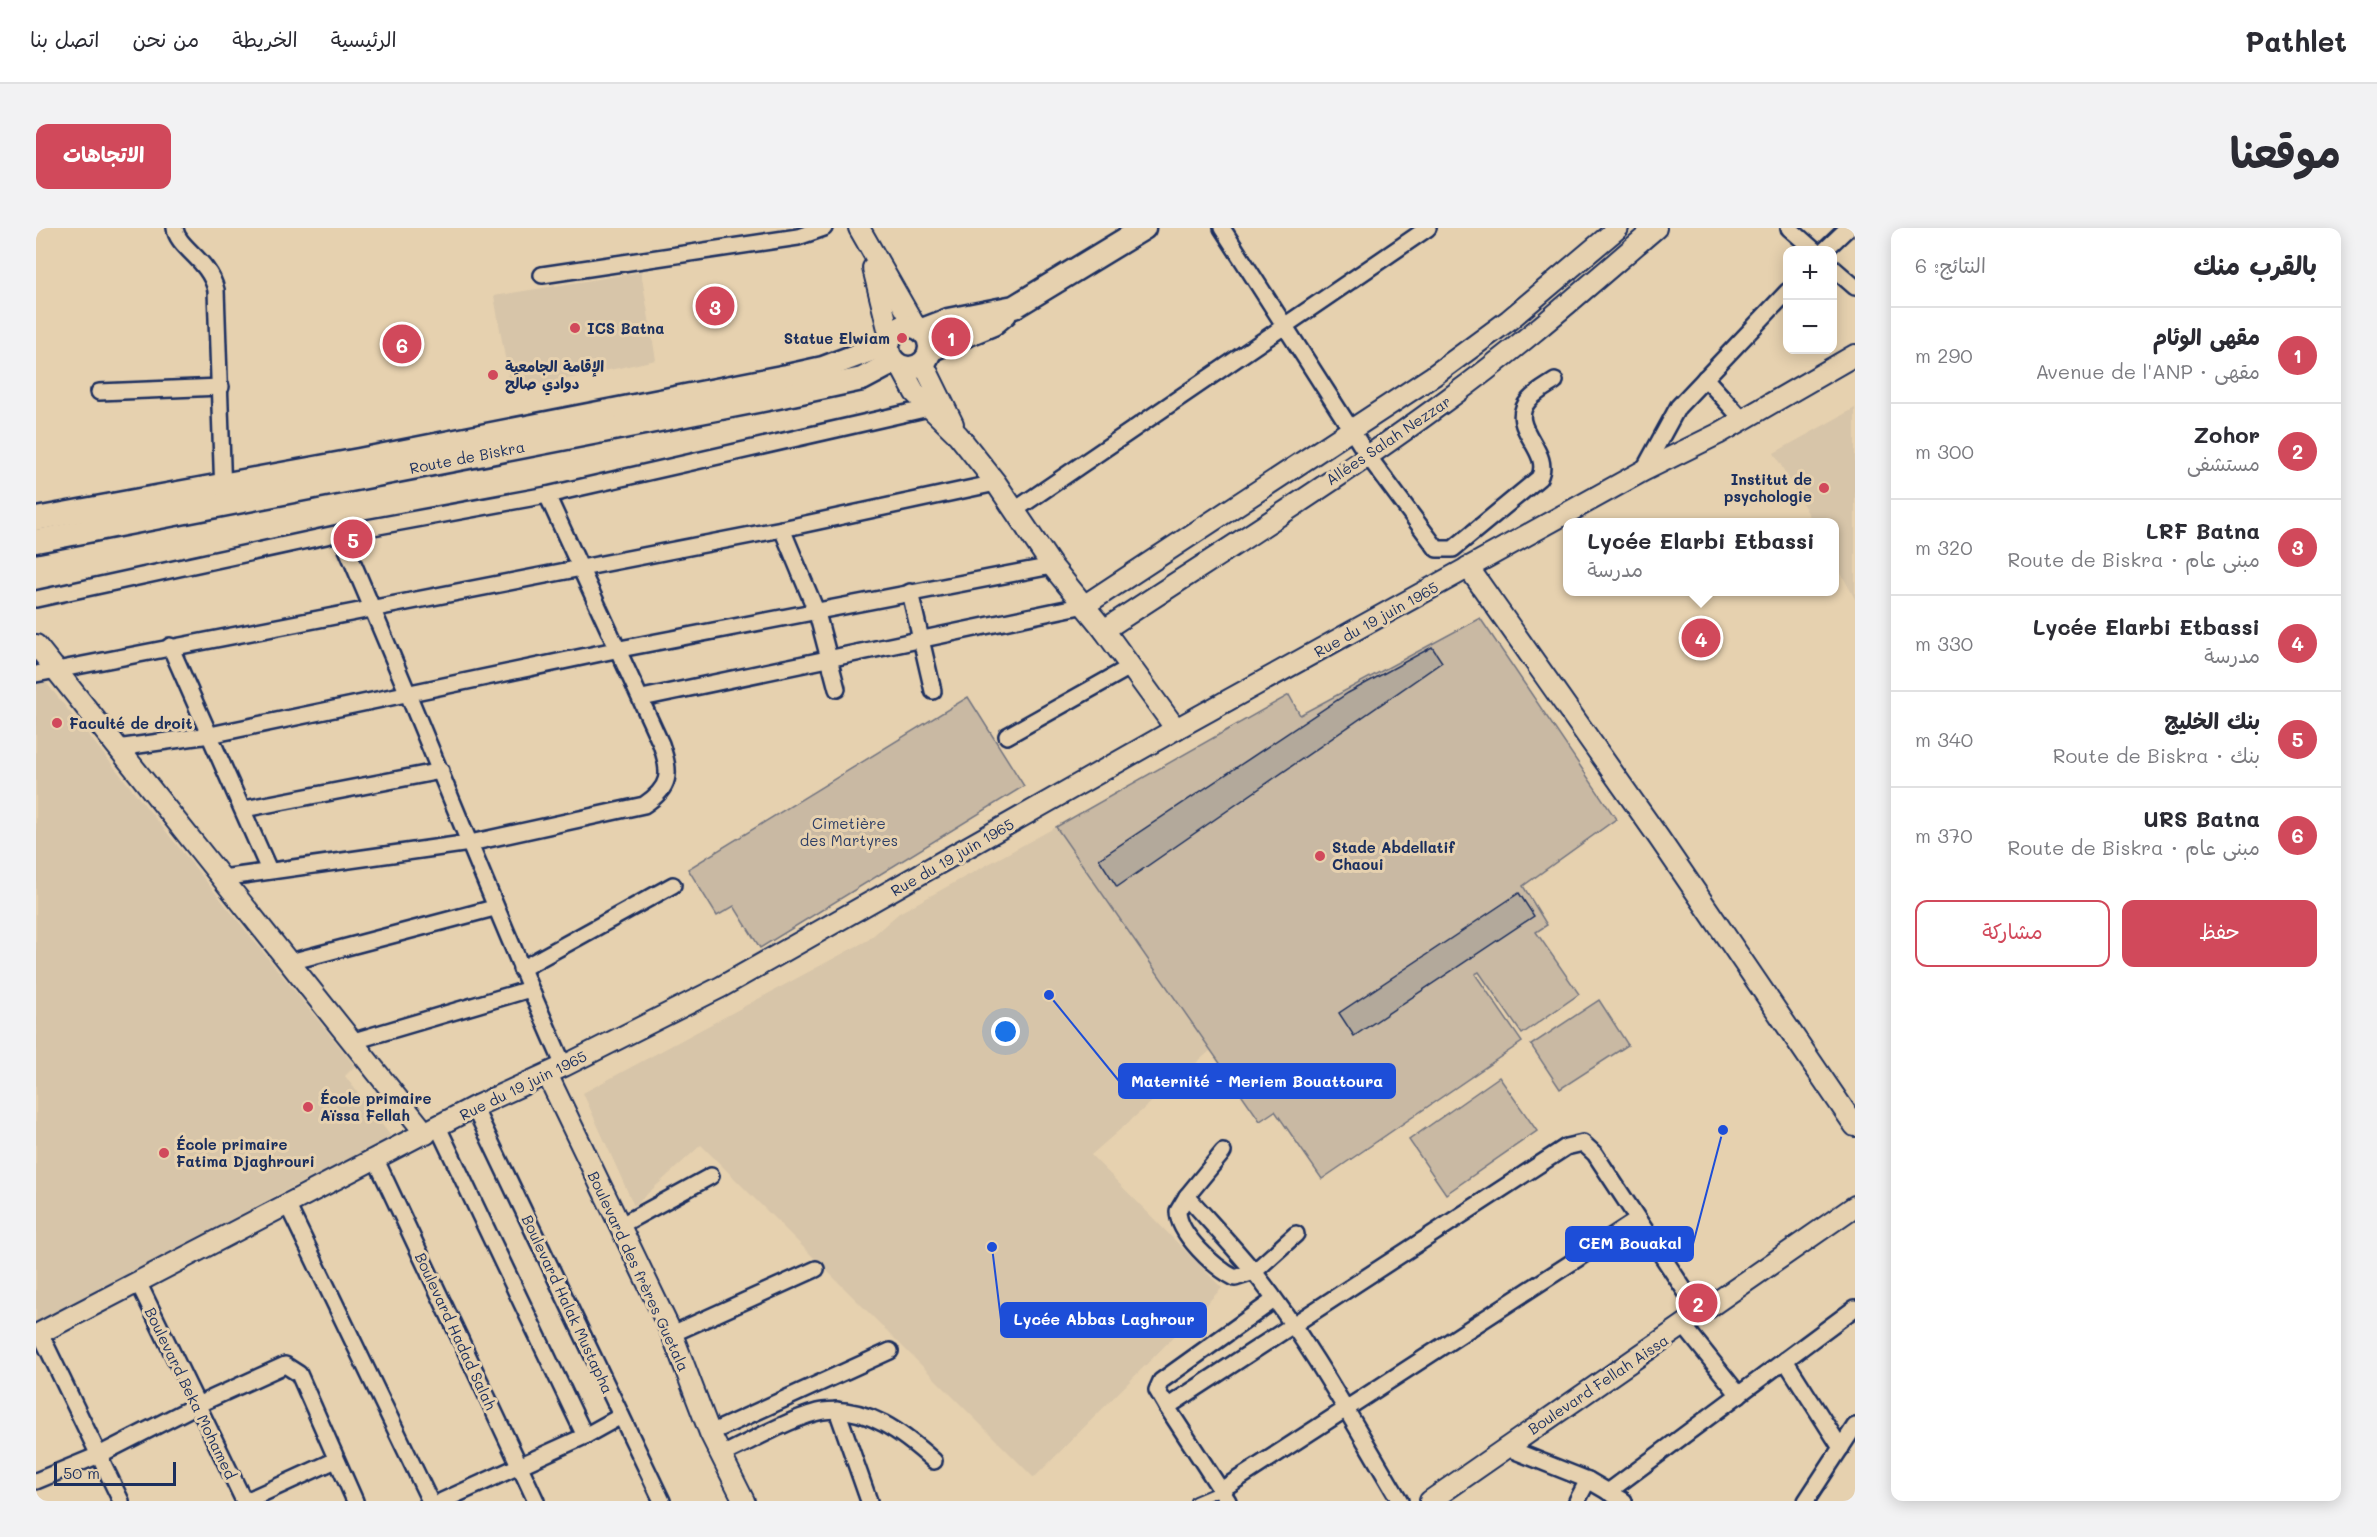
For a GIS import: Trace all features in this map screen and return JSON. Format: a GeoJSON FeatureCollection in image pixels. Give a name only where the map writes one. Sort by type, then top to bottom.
{"type":"FeatureCollection","features":[{"type":"Feature","properties":{"kind":"main road"},"geometry":{"type":"LineString","coordinates":[[923,342],[913,368],[893,353],[900,327],[923,342],[993,324],[1014,307],[1144,228]]}},
{"type":"Feature","properties":{"kind":"main road","name":"Route de Biskra"},"geometry":{"type":"LineString","coordinates":[[36,541],[223,494],[893,353]]}},
{"type":"Feature","properties":{"kind":"main road","name":"Route de Biskra"},"geometry":{"type":"LineString","coordinates":[[36,519],[223,494]]}},
{"type":"Feature","properties":{"kind":"street"},"geometry":{"type":"LineString","coordinates":[[175,228],[176,236],[212,275],[216,290],[223,494]]}},
{"type":"Feature","properties":{"kind":"street"},"geometry":{"type":"LineString","coordinates":[[542,274],[800,242],[824,228]]}},
{"type":"Feature","properties":{"kind":"street"},"geometry":{"type":"LineString","coordinates":[[859,228],[868,248],[923,342],[958,435]]}},
{"type":"Feature","properties":{"kind":"street"},"geometry":{"type":"LineString","coordinates":[[1222,228],[1368,456],[1431,543],[1445,551],[1453,549],[1539,478],[1542,473],[1540,459],[1522,423],[1521,413],[1528,401],[1555,381]]}},
{"type":"Feature","properties":{"kind":"street"},"geometry":{"type":"LineString","coordinates":[[1015,510],[1428,228]]}},
{"type":"Feature","properties":{"kind":"street"},"geometry":{"type":"LineString","coordinates":[[642,698],[1084,606],[1353,430],[1509,320],[1617,228]]}},
{"type":"Feature","properties":{"kind":"street","name":"Allées Salah Nezzar"},"geometry":{"type":"LineString","coordinates":[[1104,630],[1368,456],[1450,398],[1584,290],[1656,228]]}},
{"type":"Feature","properties":{"kind":"street"},"geometry":{"type":"LineString","coordinates":[[1789,228],[1809,246]]}},
{"type":"Feature","properties":{"kind":"street"},"geometry":{"type":"LineString","coordinates":[[1829,246],[1848,228]]}},
{"type":"Feature","properties":{"kind":"street"},"geometry":{"type":"LineString","coordinates":[[868,248],[893,353],[911,389],[958,435],[996,483],[1052,566],[1104,630],[1176,729]]}},
{"type":"Feature","properties":{"kind":"street"},"geometry":{"type":"LineString","coordinates":[[1837,271],[1855,287]]}},
{"type":"Feature","properties":{"kind":"street"},"geometry":{"type":"LineString","coordinates":[[1643,471],[1678,406],[1783,296]]}},
{"type":"Feature","properties":{"kind":"street","name":"Rue du 19 juin 1965"},"geometry":{"type":"LineString","coordinates":[[38,1334],[139,1284],[474,1107],[556,1070],[721,987],[1176,729],[1643,471],[1743,420],[1855,355]]}},
{"type":"Feature","properties":{"kind":"street"},"geometry":{"type":"LineString","coordinates":[[1705,378],[1743,420]]}},
{"type":"Feature","properties":{"kind":"street"},"geometry":{"type":"LineString","coordinates":[[99,392],[221,387]]}},
{"type":"Feature","properties":{"kind":"street"},"geometry":{"type":"LineString","coordinates":[[36,599],[340,533],[547,495],[929,408]]}},
{"type":"Feature","properties":{"kind":"street"},"geometry":{"type":"LineString","coordinates":[[45,672],[170,646],[374,610],[579,567],[782,529],[996,483]]}},
{"type":"Feature","properties":{"kind":"street"},"geometry":{"type":"LineString","coordinates":[[222,878],[470,843],[644,805],[658,795],[667,780],[668,765],[642,698],[547,495]]}},
{"type":"Feature","properties":{"kind":"street"},"geometry":{"type":"LineString","coordinates":[[782,529],[817,613],[837,689]]}},
{"type":"Feature","properties":{"kind":"street"},"geometry":{"type":"LineString","coordinates":[[340,533],[441,771],[494,908],[530,989],[556,1070]]}},
{"type":"Feature","properties":{"kind":"street"},"geometry":{"type":"LineString","coordinates":[[117,748],[210,735],[620,649],[817,613],[910,592],[1052,566]]}},
{"type":"Feature","properties":{"kind":"street"},"geometry":{"type":"LineString","coordinates":[[1468,567],[1652,829],[1855,1126]]}},
{"type":"Feature","properties":{"kind":"street"},"geometry":{"type":"LineString","coordinates":[[910,592],[924,640],[933,691]]}},
{"type":"Feature","properties":{"kind":"street"},"geometry":{"type":"LineString","coordinates":[[36,645],[45,672],[117,748],[354,1041],[432,1130],[585,1436]]}},
{"type":"Feature","properties":{"kind":"street"},"geometry":{"type":"LineString","coordinates":[[170,646],[269,870]]}},
{"type":"Feature","properties":{"kind":"street"},"geometry":{"type":"LineString","coordinates":[[1007,736],[1130,667]]}},
{"type":"Feature","properties":{"kind":"street"},"geometry":{"type":"LineString","coordinates":[[244,809],[441,771]]}},
{"type":"Feature","properties":{"kind":"street"},"geometry":{"type":"LineString","coordinates":[[521,969],[673,885]]}},
{"type":"Feature","properties":{"kind":"street"},"geometry":{"type":"LineString","coordinates":[[290,962],[494,908]]}},
{"type":"Feature","properties":{"kind":"street"},"geometry":{"type":"LineString","coordinates":[[354,1041],[530,989]]}},
{"type":"Feature","properties":{"kind":"street","name":"Boulevard des frères Guetala"},"geometry":{"type":"LineString","coordinates":[[556,1070],[621,1225],[672,1334],[710,1433],[744,1501]]}},
{"type":"Feature","properties":{"kind":"street","name":"Boulevard Halak Mustapha"},"geometry":{"type":"LineString","coordinates":[[474,1107],[662,1501]]}},
{"type":"Feature","properties":{"kind":"street"},"geometry":{"type":"LineString","coordinates":[[1167,1407],[1566,1147],[1576,1143],[1588,1146],[1595,1154],[1637,1220],[1693,1321],[1739,1395]]}},
{"type":"Feature","properties":{"kind":"street"},"geometry":{"type":"LineString","coordinates":[[1223,1152],[1187,1196],[1178,1211],[1181,1227],[1192,1241],[1222,1271],[1229,1275],[1242,1277],[1254,1272],[1296,1234]]}},
{"type":"Feature","properties":{"kind":"street","name":"Boulevard Hadad Salah"},"geometry":{"type":"LineString","coordinates":[[376,1160],[536,1501]]}},
{"type":"Feature","properties":{"kind":"street"},"geometry":{"type":"LineString","coordinates":[[621,1225],[711,1176]]}},
{"type":"Feature","properties":{"kind":"street"},"geometry":{"type":"LineString","coordinates":[[1187,1196],[1254,1272],[1274,1300],[1344,1408],[1400,1501]]}},
{"type":"Feature","properties":{"kind":"street"},"geometry":{"type":"LineString","coordinates":[[288,1206],[430,1501]]}},
{"type":"Feature","properties":{"kind":"street","name":"Boulevard Fellah Aissa"},"geometry":{"type":"LineString","coordinates":[[1430,1501],[1505,1447],[1693,1321],[1855,1206]]}},
{"type":"Feature","properties":{"kind":"street"},"geometry":{"type":"LineString","coordinates":[[1274,1300],[1161,1381],[1156,1390],[1225,1495],[1344,1408],[1637,1220]]}},
{"type":"Feature","properties":{"kind":"street"},"geometry":{"type":"LineString","coordinates":[[672,1334],[816,1269]]}},
{"type":"Feature","properties":{"kind":"street","name":"Boulevard Beka Mohamed"},"geometry":{"type":"LineString","coordinates":[[139,1284],[245,1501]]}},
{"type":"Feature","properties":{"kind":"street"},"geometry":{"type":"LineString","coordinates":[[1608,1492],[1855,1308]]}},
{"type":"Feature","properties":{"kind":"street"},"geometry":{"type":"LineString","coordinates":[[38,1334],[121,1501]]}},
{"type":"Feature","properties":{"kind":"street"},"geometry":{"type":"LineString","coordinates":[[710,1433],[890,1351]]}},
{"type":"Feature","properties":{"kind":"street"},"geometry":{"type":"LineString","coordinates":[[1785,1360],[1841,1448]]}},
{"type":"Feature","properties":{"kind":"street"},"geometry":{"type":"LineString","coordinates":[[36,1481],[99,1455],[197,1405],[277,1368],[291,1366],[299,1374],[355,1501]]}},
{"type":"Feature","properties":{"kind":"street"},"geometry":{"type":"LineString","coordinates":[[837,1410],[869,1501]]}},
{"type":"Feature","properties":{"kind":"street"},"geometry":{"type":"LineString","coordinates":[[721,1455],[810,1414],[837,1410],[863,1415],[885,1424],[904,1435],[934,1461]]}},
{"type":"Feature","properties":{"kind":"street"},"geometry":{"type":"LineString","coordinates":[[442,1501],[585,1436],[621,1416]]}},
{"type":"Feature","properties":{"kind":"street"},"geometry":{"type":"LineString","coordinates":[[1806,1501],[1855,1426]]}},
{"type":"Feature","properties":{"kind":"street"},"geometry":{"type":"LineString","coordinates":[[1505,1447],[1588,1480],[1624,1501]]}},
{"type":"Feature","properties":{"kind":"street"},"geometry":{"type":"LineString","coordinates":[[245,1501],[336,1460]]}},
{"type":"Feature","properties":{"kind":"street"},"geometry":{"type":"LineString","coordinates":[[1577,1501],[1588,1480]]}},
{"type":"Feature","properties":{"kind":"lane"},"geometry":{"type":"LineString","coordinates":[[1195,1501],[1225,1495]]}},
{"type":"Feature","properties":{"kind":"shaded area","name":"ICS Batna"},"geometry":{"type":"Polygon","coordinates":[[[641,272],[656,360],[511,391],[494,296],[641,272]]]}},
{"type":"Feature","properties":{"kind":"shaded area","name":"Institut de psychologie"},"geometry":{"type":"Polygon","coordinates":[[[1855,408],[1855,599],[1839,569],[1839,518],[1811,518],[1774,453],[1855,408]]]}},
{"type":"Feature","properties":{"kind":"shaded area"},"geometry":{"type":"Polygon","coordinates":[[[36,670],[355,1066],[345,1076],[393,1139],[292,1187],[36,1324],[36,670]]]}},
{"type":"Feature","properties":{"kind":"shaded area"},"geometry":{"type":"Polygon","coordinates":[[[1056,827],[1211,1050],[1091,1155],[1222,1288],[1034,1478],[701,1145],[634,1206],[583,1093],[868,940],[899,913],[1056,827]]]}},
{"type":"Feature","properties":{"kind":"green space","name":"Stade Abdellatif Chaoui"},"geometry":{"type":"Polygon","coordinates":[[[1480,618],[1616,819],[1523,886],[1547,925],[1536,932],[1579,994],[1522,1034],[1479,972],[1475,974],[1522,1042],[1322,1179],[1275,1111],[1260,1121],[1056,827],[1289,695],[1300,715],[1480,618]]]}},
{"type":"Feature","properties":{"kind":"green space","name":"Cimetière des Martyres"},"geometry":{"type":"Polygon","coordinates":[[[968,697],[1024,786],[760,948],[734,906],[717,916],[688,869],[968,697]]]}},
{"type":"Feature","properties":{"kind":"green space"},"geometry":{"type":"Polygon","coordinates":[[[1599,1000],[1628,1045],[1560,1089],[1531,1045],[1599,1000]]]}},
{"type":"Feature","properties":{"kind":"green space"},"geometry":{"type":"Polygon","coordinates":[[[1499,1077],[1537,1131],[1446,1194],[1409,1140],[1499,1077]]]}},
{"type":"Feature","properties":{"kind":"building"},"geometry":{"type":"Polygon","coordinates":[[[1432,647],[1442,662],[1117,887],[1099,859],[1348,693],[1432,647]]]}},
{"type":"Feature","properties":{"kind":"building"},"geometry":{"type":"Polygon","coordinates":[[[1519,893],[1534,916],[1354,1036],[1339,1013],[1519,893]]]}},
{"type":"Feature","properties":{"kind":"place","name":"LRF Batna"},"geometry":{"type":"Point","coordinates":[715,306]}},
{"type":"Feature","properties":{"kind":"place","name":"ICS Batna"},"geometry":{"type":"Point","coordinates":[575,328]}},
{"type":"Feature","properties":{"kind":"place","name":"مقهى الوئام"},"geometry":{"type":"Point","coordinates":[951,337]}},
{"type":"Feature","properties":{"kind":"place","name":"Statue Elwiam"},"geometry":{"type":"Point","coordinates":[902,338]}},
{"type":"Feature","properties":{"kind":"place","name":"URS Batna"},"geometry":{"type":"Point","coordinates":[402,344]}},
{"type":"Feature","properties":{"kind":"place","name":"الإقامة الجامعية دوادي صالح"},"geometry":{"type":"Point","coordinates":[493,375]}},
{"type":"Feature","properties":{"kind":"place","name":"Institut de psychologie"},"geometry":{"type":"Point","coordinates":[1824,488]}},
{"type":"Feature","properties":{"kind":"place","name":"بنك الخليج"},"geometry":{"type":"Point","coordinates":[353,539]}},
{"type":"Feature","properties":{"kind":"place","name":"Lycée Elarbi Etbassi"},"geometry":{"type":"Point","coordinates":[1701,638]}},
{"type":"Feature","properties":{"kind":"place","name":"Faculté de droit"},"geometry":{"type":"Point","coordinates":[57,723]}},
{"type":"Feature","properties":{"kind":"place","name":"Stade Abdellatif Chaoui"},"geometry":{"type":"Point","coordinates":[1320,856]}},
{"type":"Feature","properties":{"kind":"place","name":"Maternité - Meriem Bouattoura"},"geometry":{"type":"Point","coordinates":[1049,995]}},
{"type":"Feature","properties":{"kind":"place","name":"École primaire Aïssa Fellah"},"geometry":{"type":"Point","coordinates":[308,1107]}},
{"type":"Feature","properties":{"kind":"place","name":"CEM Bouakal"},"geometry":{"type":"Point","coordinates":[1723,1130]}},
{"type":"Feature","properties":{"kind":"place","name":"École primaire Fatima Djaghrouri"},"geometry":{"type":"Point","coordinates":[164,1153]}},
{"type":"Feature","properties":{"kind":"place","name":"Lycée Abbas Laghrour"},"geometry":{"type":"Point","coordinates":[992,1247]}},
{"type":"Feature","properties":{"kind":"place","name":"Zohor"},"geometry":{"type":"Point","coordinates":[1698,1303]}}]}
